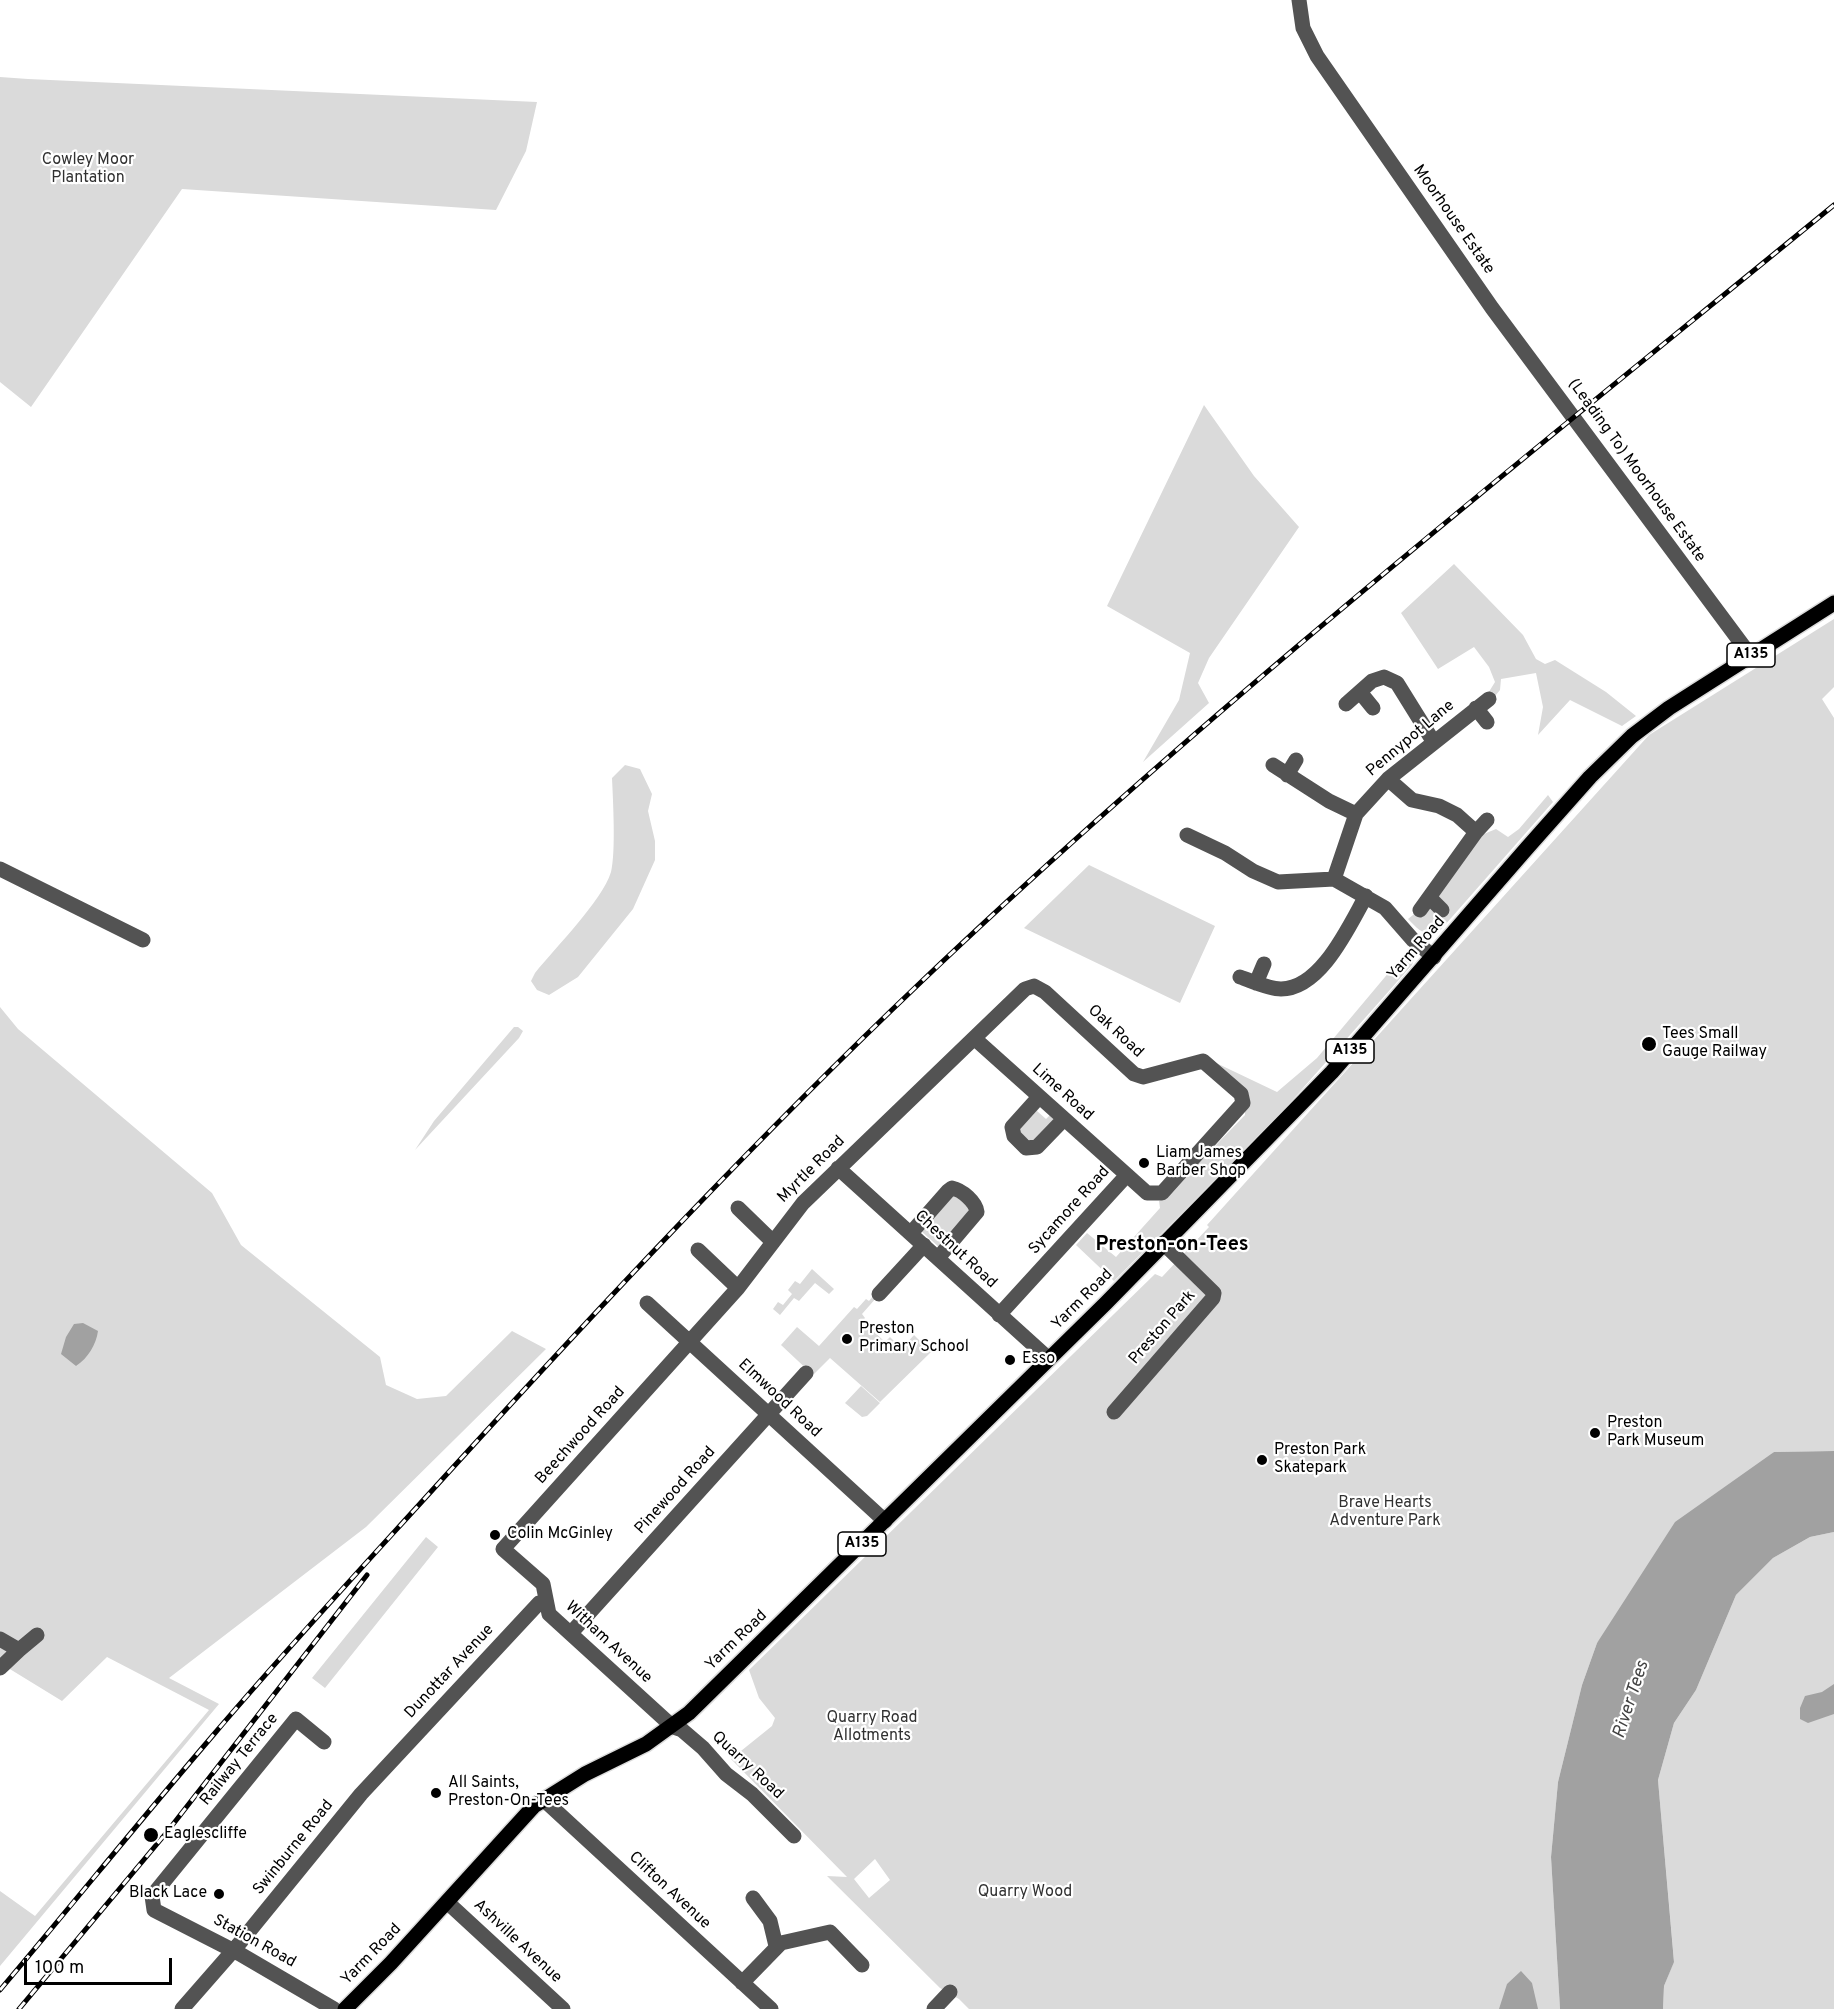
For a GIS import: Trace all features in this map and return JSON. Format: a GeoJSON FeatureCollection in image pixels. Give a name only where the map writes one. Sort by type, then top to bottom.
{"type":"FeatureCollection","features":[{"type":"Feature","properties":{"kind":"main road","name":"Yarm Road"},"geometry":{"type":"LineString","coordinates":[[345,2009],[447,1902],[506,1835],[543,1799],[673,1727],[885,1521],[1332,1072],[1542,830],[1632,736],[1669,708],[1834,603]]}},
{"type":"Feature","properties":{"kind":"street","name":"Moorhouse Estate"},"geometry":{"type":"LineString","coordinates":[[1299,0],[1303,28],[1317,56],[1492,308]]}},
{"type":"Feature","properties":{"kind":"street","name":"(Leading To) Moorhouse Estate"},"geometry":{"type":"LineString","coordinates":[[1492,308],[1750,656]]}},
{"type":"Feature","properties":{"kind":"street"},"geometry":{"type":"LineString","coordinates":[[1346,704],[1372,681],[1384,677],[1397,683],[1433,741]]}},
{"type":"Feature","properties":{"kind":"street"},"geometry":{"type":"LineString","coordinates":[[1360,692],[1373,708]]}},
{"type":"Feature","properties":{"kind":"street","name":"Pennypot Lane"},"geometry":{"type":"LineString","coordinates":[[1334,879],[1356,814],[1388,779],[1483,703],[1487,722]]}},
{"type":"Feature","properties":{"kind":"street"},"geometry":{"type":"LineString","coordinates":[[1287,775],[1296,760]]}},
{"type":"Feature","properties":{"kind":"street"},"geometry":{"type":"LineString","coordinates":[[1273,765],[1329,801],[1356,814]]}},
{"type":"Feature","properties":{"kind":"street"},"geometry":{"type":"LineString","coordinates":[[1388,779],[1412,800],[1448,810],[1476,832]]}},
{"type":"Feature","properties":{"kind":"street"},"geometry":{"type":"LineString","coordinates":[[1442,910],[1425,904],[1452,862],[1487,820]]}},
{"type":"Feature","properties":{"kind":"street"},"geometry":{"type":"LineString","coordinates":[[1187,835],[1208,852],[1278,882],[1334,879],[1385,908],[1413,940],[1434,957]]}},
{"type":"Feature","properties":{"kind":"street"},"geometry":{"type":"LineString","coordinates":[[0,870],[143,940]]}},
{"type":"Feature","properties":{"kind":"street"},"geometry":{"type":"LineString","coordinates":[[1240,977],[1281,989],[1302,984],[1322,967],[1339,944],[1366,896]]}},
{"type":"Feature","properties":{"kind":"street"},"geometry":{"type":"LineString","coordinates":[[1257,983],[1264,964]]}},
{"type":"Feature","properties":{"kind":"street","name":"Oak Road"},"geometry":{"type":"LineString","coordinates":[[974,1038],[1025,989],[1034,986],[1045,992],[1134,1074],[1143,1077],[1203,1061],[1242,1098]]}},
{"type":"Feature","properties":{"kind":"street","name":"Lime Road"},"geometry":{"type":"LineString","coordinates":[[974,1038],[1127,1175]]}},
{"type":"Feature","properties":{"kind":"street","name":"Myrtle Road"},"geometry":{"type":"LineString","coordinates":[[691,1342],[738,1288],[790,1216],[974,1038]]}},
{"type":"Feature","properties":{"kind":"street"},"geometry":{"type":"LineString","coordinates":[[1039,1097],[1012,1127],[1014,1136],[1026,1148],[1038,1147],[1064,1119]]}},
{"type":"Feature","properties":{"kind":"street","name":"Sycamore Road"},"geometry":{"type":"LineString","coordinates":[[999,1315],[1127,1175],[1147,1193],[1162,1193],[1241,1107],[1242,1098]]}},
{"type":"Feature","properties":{"kind":"street","name":"Chestnut Road"},"geometry":{"type":"LineString","coordinates":[[838,1168],[1048,1359]]}},
{"type":"Feature","properties":{"kind":"street"},"geometry":{"type":"LineString","coordinates":[[910,1233],[948,1191],[952,1188],[959,1190],[975,1205],[977,1212],[938,1258]]}},
{"type":"Feature","properties":{"kind":"street"},"geometry":{"type":"LineString","coordinates":[[738,1208],[772,1241]]}},
{"type":"Feature","properties":{"kind":"street","name":"Preston Park"},"geometry":{"type":"LineString","coordinates":[[1114,1412],[1214,1298],[1214,1293],[1163,1243]]}},
{"type":"Feature","properties":{"kind":"street"},"geometry":{"type":"LineString","coordinates":[[879,1294],[924,1245]]}},
{"type":"Feature","properties":{"kind":"street"},"geometry":{"type":"LineString","coordinates":[[698,1250],[738,1288]]}},
{"type":"Feature","properties":{"kind":"street","name":"Elmwood Road"},"geometry":{"type":"LineString","coordinates":[[647,1303],[885,1521]]}},
{"type":"Feature","properties":{"kind":"street","name":"Beechwood Road"},"geometry":{"type":"LineString","coordinates":[[508,1554],[503,1549],[691,1342]]}},
{"type":"Feature","properties":{"kind":"street","name":"Pinewood Road"},"geometry":{"type":"LineString","coordinates":[[571,1633],[806,1373]]}},
{"type":"Feature","properties":{"kind":"street","name":"Witham Avenue"},"geometry":{"type":"LineString","coordinates":[[508,1554],[543,1584],[549,1614],[673,1727]]}},
{"type":"Feature","properties":{"kind":"street","name":"Dunottar Avenue"},"geometry":{"type":"LineString","coordinates":[[383,1770],[539,1603],[546,1602]]}},
{"type":"Feature","properties":{"kind":"street"},"geometry":{"type":"LineString","coordinates":[[0,1668],[37,1635]]}},
{"type":"Feature","properties":{"kind":"street"},"geometry":{"type":"LineString","coordinates":[[0,1639],[19,1650]]}},
{"type":"Feature","properties":{"kind":"street","name":"Railway Terrace"},"geometry":{"type":"LineString","coordinates":[[154,1910],[152,1896],[296,1719],[324,1742]]}},
{"type":"Feature","properties":{"kind":"street","name":"Quarry Road"},"geometry":{"type":"LineString","coordinates":[[673,1727],[682,1730],[702,1748],[726,1774],[752,1794],[794,1836]]}},
{"type":"Feature","properties":{"kind":"street","name":"Swinburne Road"},"geometry":{"type":"LineString","coordinates":[[182,2009],[234,1950],[383,1770]]}},
{"type":"Feature","properties":{"kind":"street","name":"Clifton Avenue"},"geometry":{"type":"LineString","coordinates":[[543,1799],[771,2009]]}},
{"type":"Feature","properties":{"kind":"street"},"geometry":{"type":"LineString","coordinates":[[753,1898],[770,1921],[776,1946]]}},
{"type":"Feature","properties":{"kind":"street","name":"Ashville Avenue"},"geometry":{"type":"LineString","coordinates":[[447,1902],[563,2009]]}},
{"type":"Feature","properties":{"kind":"street","name":"Station Road"},"geometry":{"type":"LineString","coordinates":[[154,1910],[234,1950],[334,2009]]}},
{"type":"Feature","properties":{"kind":"street"},"geometry":{"type":"LineString","coordinates":[[742,1983],[776,1946],[830,1932],[862,1965]]}},
{"type":"Feature","properties":{"kind":"street"},"geometry":{"type":"LineString","coordinates":[[934,2009],[950,1992]]}},
{"type":"Feature","properties":{"kind":"green space","name":"Cowley Moor Plantation"},"geometry":{"type":"Polygon","coordinates":[[[0,77],[537,102],[526,151],[496,210],[182,189],[31,407],[0,382],[0,77]]]}},
{"type":"Feature","properties":{"kind":"green space"},"geometry":{"type":"Polygon","coordinates":[[[1204,405],[1254,476],[1299,527],[1209,658],[1198,683],[1209,703],[1143,762],[1179,700],[1190,653],[1107,606],[1204,405]]]}},
{"type":"Feature","properties":{"kind":"green space"},"geometry":{"type":"Polygon","coordinates":[[[1454,564],[1523,635],[1536,659],[1545,664],[1555,660],[1606,692],[1636,716],[1622,726],[1570,700],[1538,735],[1543,707],[1536,673],[1501,679],[1500,690],[1491,701],[1487,695],[1495,682],[1489,667],[1474,647],[1438,669],[1401,613],[1454,564]]]}},
{"type":"Feature","properties":{"kind":"green space"},"geometry":{"type":"Polygon","coordinates":[[[1834,619],[1834,687],[1822,699],[1834,718],[1834,1451],[1774,1452],[1597,1643],[1582,1685],[1558,1782],[1551,1857],[1560,2009],[969,2009],[959,1999],[940,1988],[827,1876],[847,1877],[731,1759],[772,1726],[775,1718],[759,1698],[749,1670],[1155,1274],[1162,1277],[1649,735],[1834,619]],[[875,1859],[854,1879],[869,1898],[890,1880],[875,1859]]]}},
{"type":"Feature","properties":{"kind":"green space"},"geometry":{"type":"Polygon","coordinates":[[[625,765],[640,769],[652,794],[648,811],[655,841],[655,860],[633,909],[578,977],[549,995],[537,990],[531,981],[606,884],[611,872],[613,852],[612,778],[625,765]]]}},
{"type":"Feature","properties":{"kind":"green space"},"geometry":{"type":"Polygon","coordinates":[[[1548,795],[1553,802],[1437,934],[1424,933],[1408,919],[1438,895],[1479,836],[1496,829],[1508,837],[1519,829],[1548,795]]]}},
{"type":"Feature","properties":{"kind":"green space"},"geometry":{"type":"Polygon","coordinates":[[[1089,865],[1215,926],[1180,1003],[1024,928],[1089,865]]]}},
{"type":"Feature","properties":{"kind":"green space"},"geometry":{"type":"Polygon","coordinates":[[[1411,946],[1415,956],[1412,965],[1280,1114],[1114,1281],[1076,1245],[1087,1233],[1116,1257],[1160,1208],[1159,1201],[1173,1192],[1194,1169],[1194,1164],[1245,1115],[1245,1109],[1212,1061],[1277,1092],[1317,1058],[1411,946]]]}},
{"type":"Feature","properties":{"kind":"green space"},"geometry":{"type":"Polygon","coordinates":[[[0,1007],[18,1029],[212,1193],[241,1245],[380,1357],[386,1385],[417,1399],[446,1396],[512,1331],[546,1349],[366,1527],[169,1678],[219,1704],[0,1966],[0,1891],[35,1916],[209,1710],[107,1657],[62,1701],[0,1663],[0,1007]]]}},
{"type":"Feature","properties":{"kind":"green space"},"geometry":{"type":"Polygon","coordinates":[[[514,1027],[523,1031],[519,1038],[415,1150],[434,1121],[514,1027]]]}},
{"type":"Feature","properties":{"kind":"green space"},"geometry":{"type":"Polygon","coordinates":[[[1042,1105],[1037,1111],[1046,1119],[1052,1113],[1057,1119],[1033,1143],[1018,1132],[1033,1107],[1042,1105]]]}},
{"type":"Feature","properties":{"kind":"green space"},"geometry":{"type":"Polygon","coordinates":[[[952,1194],[972,1206],[940,1248],[920,1230],[952,1194]]]}},
{"type":"Feature","properties":{"kind":"green space"},"geometry":{"type":"Polygon","coordinates":[[[812,1269],[834,1289],[829,1294],[815,1283],[799,1301],[794,1298],[780,1315],[773,1309],[778,1302],[783,1305],[792,1294],[788,1290],[795,1281],[800,1284],[812,1269]]]}},
{"type":"Feature","properties":{"kind":"green space"},"geometry":{"type":"Polygon","coordinates":[[[874,1295],[877,1297],[862,1314],[865,1318],[863,1321],[885,1342],[890,1337],[899,1346],[904,1346],[914,1335],[931,1352],[880,1402],[830,1358],[813,1375],[781,1345],[797,1327],[819,1346],[854,1307],[857,1309],[866,1299],[869,1301],[874,1295]]]}},
{"type":"Feature","properties":{"kind":"green space"},"geometry":{"type":"Polygon","coordinates":[[[861,1386],[880,1403],[867,1416],[862,1417],[845,1403],[861,1386]]]}},
{"type":"Feature","properties":{"kind":"green space"},"geometry":{"type":"Polygon","coordinates":[[[1834,1532],[1834,2009],[1663,2009],[1664,1986],[1674,1961],[1658,1780],[1674,1723],[1696,1690],[1736,1595],[1773,1558],[1810,1537],[1834,1532]]]}},
{"type":"Feature","properties":{"kind":"green space"},"geometry":{"type":"Polygon","coordinates":[[[426,1537],[438,1547],[325,1688],[312,1678],[426,1537]]]}},
{"type":"Feature","properties":{"kind":"water"},"geometry":{"type":"Polygon","coordinates":[[[83,1323],[98,1331],[91,1351],[76,1366],[61,1354],[66,1337],[74,1324],[83,1323]]]}},
{"type":"Feature","properties":{"kind":"water","name":"River Tees"},"geometry":{"type":"Polygon","coordinates":[[[1834,1451],[1834,1532],[1810,1537],[1773,1558],[1736,1595],[1696,1690],[1674,1723],[1658,1780],[1674,1962],[1664,1986],[1663,2009],[1560,2009],[1551,1857],[1558,1782],[1582,1685],[1597,1643],[1675,1522],[1774,1452],[1834,1451]]]}},
{"type":"Feature","properties":{"kind":"water"},"geometry":{"type":"Polygon","coordinates":[[[1834,1684],[1834,1714],[1808,1723],[1800,1719],[1800,1708],[1805,1696],[1822,1692],[1834,1684]]]}},
{"type":"Feature","properties":{"kind":"water"},"geometry":{"type":"Polygon","coordinates":[[[1521,1971],[1532,1983],[1538,2009],[1499,2009],[1507,1984],[1521,1971]]]}},
{"type":"Feature","properties":{"kind":"railway"},"geometry":{"type":"LineString","coordinates":[[0,1990],[243,1700],[330,1603],[621,1285],[860,1041],[1031,880],[1256,682],[1486,489],[1834,205]]}},
{"type":"Feature","properties":{"kind":"railway"},"geometry":{"type":"LineString","coordinates":[[19,2009],[167,1832],[367,1575]]}},
{"type":"Feature","properties":{"kind":"place","name":"Tees Small Gauge Railway"},"geometry":{"type":"Point","coordinates":[1649,1044]}},
{"type":"Feature","properties":{"kind":"place","name":"Liam James Barber Shop"},"geometry":{"type":"Point","coordinates":[1144,1163]}},
{"type":"Feature","properties":{"kind":"place","name":"Preston Primary School"},"geometry":{"type":"Point","coordinates":[847,1339]}},
{"type":"Feature","properties":{"kind":"place","name":"Esso"},"geometry":{"type":"Point","coordinates":[1010,1360]}},
{"type":"Feature","properties":{"kind":"place","name":"Preston Park Museum"},"geometry":{"type":"Point","coordinates":[1595,1433]}},
{"type":"Feature","properties":{"kind":"place","name":"Preston Park Skatepark"},"geometry":{"type":"Point","coordinates":[1262,1460]}},
{"type":"Feature","properties":{"kind":"place","name":"Colin McGinley"},"geometry":{"type":"Point","coordinates":[495,1535]}},
{"type":"Feature","properties":{"kind":"place","name":"All Saints, Preston-On-Tees"},"geometry":{"type":"Point","coordinates":[436,1793]}},
{"type":"Feature","properties":{"kind":"place","name":"Eaglescliffe"},"geometry":{"type":"Point","coordinates":[151,1835]}},
{"type":"Feature","properties":{"kind":"place","name":"Black Lace"},"geometry":{"type":"Point","coordinates":[219,1894]}},
{"type":"Feature","properties":{"kind":"district","name":"Preston-on-Tees"},"geometry":{"type":"Point","coordinates":[1172,1246]}},
{"type":"Feature","properties":{"kind":"park label","name":"Brave Hearts Adventure Park"},"geometry":{"type":"Point","coordinates":[1385,1513]}},
{"type":"Feature","properties":{"kind":"park label","name":"Quarry Road Allotments"},"geometry":{"type":"Point","coordinates":[872,1728]}},
{"type":"Feature","properties":{"kind":"park label","name":"Quarry Wood"},"geometry":{"type":"Point","coordinates":[1025,1893]}}]}
